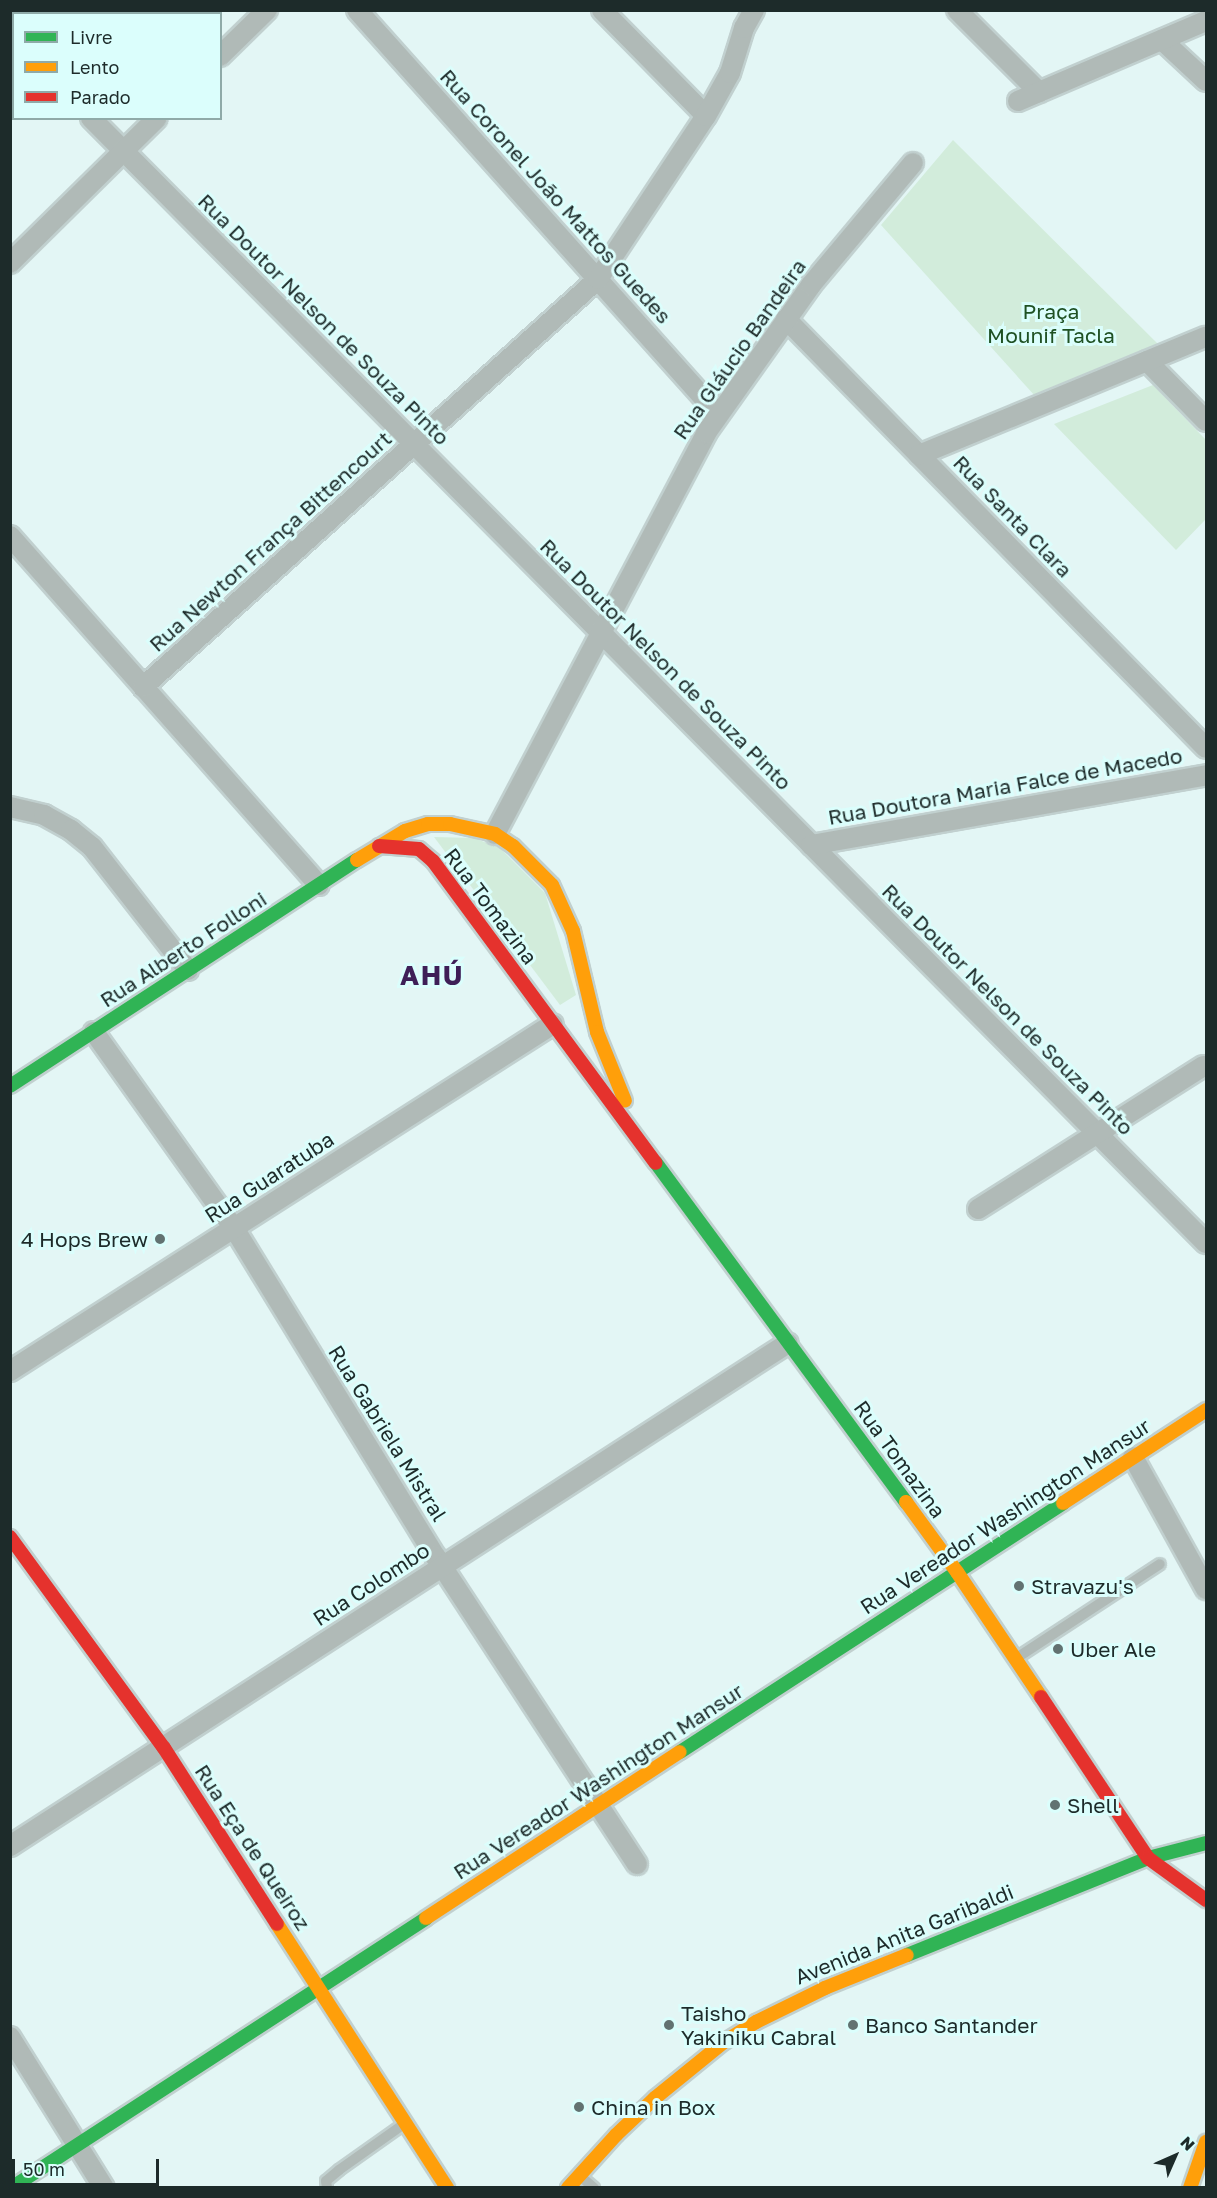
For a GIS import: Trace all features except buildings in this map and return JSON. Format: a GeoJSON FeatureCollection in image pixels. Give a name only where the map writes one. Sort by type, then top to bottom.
{"type":"FeatureCollection","features":[{"type":"Feature","properties":{"kind":"main road","name":"Rua Tomazina"},"geometry":{"type":"LineString","coordinates":[[379,846],[405,831],[428,824],[473,827],[495,834],[513,846],[552,885],[573,931],[597,1032],[622,1097],[669,1182]]}},
{"type":"Feature","properties":{"kind":"main road","name":"Rua Tomazina"},"geometry":{"type":"LineString","coordinates":[[379,846],[419,849],[433,861],[565,1013],[669,1182],[957,1572],[1148,1858]]}},
{"type":"Feature","properties":{"kind":"main road","name":"Rua Alberto Folloni"},"geometry":{"type":"LineString","coordinates":[[10,1086],[379,846]]}},
{"type":"Feature","properties":{"kind":"main road"},"geometry":{"type":"LineString","coordinates":[[565,1013],[586,990]]}},
{"type":"Feature","properties":{"kind":"main road","name":"Rua Vereador Washington Mansur"},"geometry":{"type":"LineString","coordinates":[[12,2187],[1206,1410]]}},
{"type":"Feature","properties":{"kind":"main road","name":"Rua Eça de Queiroz"},"geometry":{"type":"LineString","coordinates":[[10,1537],[164,1748],[447,2187]]}},
{"type":"Feature","properties":{"kind":"main road","name":"Avenida Anita Garibaldi"},"geometry":{"type":"LineString","coordinates":[[568,2187],[656,2098],[724,2042],[756,2022],[825,1988],[1148,1858],[1206,1843]]}},
{"type":"Feature","properties":{"kind":"main road"},"geometry":{"type":"LineString","coordinates":[[1148,1858],[1206,1900]]}},
{"type":"Feature","properties":{"kind":"main road"},"geometry":{"type":"LineString","coordinates":[[1190,2187],[1206,2142]]}},
{"type":"Feature","properties":{"kind":"street"},"geometry":{"type":"LineString","coordinates":[[222,54],[267,10]]}},
{"type":"Feature","properties":{"kind":"street","name":"Rua Coronel João Mattos Guedes"},"geometry":{"type":"LineString","coordinates":[[357,10],[718,414]]}},
{"type":"Feature","properties":{"kind":"street"},"geometry":{"type":"LineString","coordinates":[[602,10],[706,116]]}},
{"type":"Feature","properties":{"kind":"street","name":"Rua Newton França Bittencourt"},"geometry":{"type":"LineString","coordinates":[[144,687],[597,279],[706,116],[730,73],[744,28],[754,10]]}},
{"type":"Feature","properties":{"kind":"street"},"geometry":{"type":"LineString","coordinates":[[957,10],[1039,92]]}},
{"type":"Feature","properties":{"kind":"street"},"geometry":{"type":"LineString","coordinates":[[1018,101],[1206,21]]}},
{"type":"Feature","properties":{"kind":"street"},"geometry":{"type":"LineString","coordinates":[[1162,39],[1206,81]]}},
{"type":"Feature","properties":{"kind":"street","name":"Rua Doutor Nelson de Souza Pinto"},"geometry":{"type":"LineString","coordinates":[[93,120],[1206,1244]]}},
{"type":"Feature","properties":{"kind":"street"},"geometry":{"type":"LineString","coordinates":[[10,262],[155,120]]}},
{"type":"Feature","properties":{"kind":"street","name":"Rua Gláucio Bandeira"},"geometry":{"type":"LineString","coordinates":[[495,834],[695,452],[718,414],[786,319],[913,163]]}},
{"type":"Feature","properties":{"kind":"street","name":"Rua Santa Clara"},"geometry":{"type":"LineString","coordinates":[[786,319],[1206,748]]}},
{"type":"Feature","properties":{"kind":"street"},"geometry":{"type":"LineString","coordinates":[[920,455],[1206,337]]}},
{"type":"Feature","properties":{"kind":"street"},"geometry":{"type":"LineString","coordinates":[[1147,361],[1206,422]]}},
{"type":"Feature","properties":{"kind":"street"},"geometry":{"type":"LineString","coordinates":[[10,536],[319,885]]}},
{"type":"Feature","properties":{"kind":"street","name":"Rua Doutora Maria Falce de Macedo"},"geometry":{"type":"LineString","coordinates":[[811,845],[1206,775]]}},
{"type":"Feature","properties":{"kind":"street"},"geometry":{"type":"LineString","coordinates":[[10,807],[44,816],[71,830],[92,847],[188,970]]}},
{"type":"Feature","properties":{"kind":"street","name":"Rua Guaratuba"},"geometry":{"type":"LineString","coordinates":[[10,1371],[565,1013]]}},
{"type":"Feature","properties":{"kind":"street","name":"Rua Gabriela Mistral"},"geometry":{"type":"LineString","coordinates":[[94,1032],[234,1228],[442,1566],[637,1864]]}},
{"type":"Feature","properties":{"kind":"street"},"geometry":{"type":"LineString","coordinates":[[978,1209],[1203,1066]]}},
{"type":"Feature","properties":{"kind":"street","name":"Rua Colombo"},"geometry":{"type":"LineString","coordinates":[[10,1846],[788,1343]]}},
{"type":"Feature","properties":{"kind":"street"},"geometry":{"type":"LineString","coordinates":[[1133,1457],[1206,1590]]}},
{"type":"Feature","properties":{"kind":"street"},"geometry":{"type":"LineString","coordinates":[[10,2037],[104,2187]]}},
{"type":"Feature","properties":{"kind":"lane"},"geometry":{"type":"LineString","coordinates":[[1015,1659],[1160,1564]]}},
{"type":"Feature","properties":{"kind":"lane"},"geometry":{"type":"LineString","coordinates":[[327,2187],[326,2181],[339,2170],[407,2122]]}},
{"type":"Feature","properties":{"kind":"lane"},"geometry":{"type":"LineString","coordinates":[[579,2175],[594,2187]]}},
{"type":"Feature","properties":{"kind":"green space","name":"Praça Mounif Tacla"},"geometry":{"type":"Polygon","coordinates":[[[953,140],[1159,345],[1035,396],[881,225],[953,140]]]}},
{"type":"Feature","properties":{"kind":"green space"},"geometry":{"type":"Polygon","coordinates":[[[1153,385],[1206,440],[1206,519],[1176,550],[1054,424],[1153,385]]]}},
{"type":"Feature","properties":{"kind":"green space"},"geometry":{"type":"Polygon","coordinates":[[[434,837],[474,838],[500,848],[545,893],[576,995],[560,1005],[434,837]]]}},
{"type":"Feature","properties":{"kind":"traffic: fast"},"geometry":{"type":"LineString","coordinates":[[10,1086],[357,860]]}},
{"type":"Feature","properties":{"kind":"traffic: fast"},"geometry":{"type":"LineString","coordinates":[[656,1163],[906,1502]]}},
{"type":"Feature","properties":{"kind":"traffic: fast"},"geometry":{"type":"LineString","coordinates":[[680,1752],[1063,1503]]}},
{"type":"Feature","properties":{"kind":"traffic: fast"},"geometry":{"type":"LineString","coordinates":[[907,1955],[1148,1858],[1206,1843]]}},
{"type":"Feature","properties":{"kind":"traffic: fast"},"geometry":{"type":"LineString","coordinates":[[11,2188],[426,1918]]}},
{"type":"Feature","properties":{"kind":"traffic: slow"},"geometry":{"type":"LineString","coordinates":[[357,860],[405,831],[428,824],[450,824],[495,834],[513,846],[552,885],[573,931],[597,1032],[625,1101]]}},
{"type":"Feature","properties":{"kind":"traffic: slow"},"geometry":{"type":"LineString","coordinates":[[1063,1503],[1206,1410]]}},
{"type":"Feature","properties":{"kind":"traffic: slow"},"geometry":{"type":"LineString","coordinates":[[906,1502],[957,1572],[1041,1697]]}},
{"type":"Feature","properties":{"kind":"traffic: slow"},"geometry":{"type":"LineString","coordinates":[[426,1918],[680,1752]]}},
{"type":"Feature","properties":{"kind":"traffic: slow"},"geometry":{"type":"LineString","coordinates":[[277,1924],[447,2188]]}},
{"type":"Feature","properties":{"kind":"traffic: slow"},"geometry":{"type":"LineString","coordinates":[[568,2188],[616,2135],[655,2098],[724,2042],[756,2022],[825,1988],[907,1955]]}},
{"type":"Feature","properties":{"kind":"traffic: slow"},"geometry":{"type":"LineString","coordinates":[[1190,2188],[1206,2142]]}},
{"type":"Feature","properties":{"kind":"traffic: jam"},"geometry":{"type":"LineString","coordinates":[[379,846],[419,849],[433,861],[656,1163]]}},
{"type":"Feature","properties":{"kind":"traffic: jam"},"geometry":{"type":"LineString","coordinates":[[10,1537],[164,1748],[277,1924]]}},
{"type":"Feature","properties":{"kind":"traffic: jam"},"geometry":{"type":"LineString","coordinates":[[1041,1697],[1148,1858],[1206,1900]]}},
{"type":"Feature","properties":{"kind":"place","name":"4 Hops Brew"},"geometry":{"type":"Point","coordinates":[160,1239]}},
{"type":"Feature","properties":{"kind":"place","name":"Stravazu's"},"geometry":{"type":"Point","coordinates":[1019,1586]}},
{"type":"Feature","properties":{"kind":"place","name":"Uber Ale"},"geometry":{"type":"Point","coordinates":[1058,1649]}},
{"type":"Feature","properties":{"kind":"place","name":"Shell"},"geometry":{"type":"Point","coordinates":[1055,1805]}},
{"type":"Feature","properties":{"kind":"place","name":"Taisho Yakiniku Cabral"},"geometry":{"type":"Point","coordinates":[669,2025]}},
{"type":"Feature","properties":{"kind":"place","name":"Banco Santander"},"geometry":{"type":"Point","coordinates":[853,2025]}},
{"type":"Feature","properties":{"kind":"place","name":"China in Box"},"geometry":{"type":"Point","coordinates":[579,2107]}},
{"type":"Feature","properties":{"kind":"district","name":"AHÚ"},"geometry":{"type":"Point","coordinates":[432,976]}}]}
